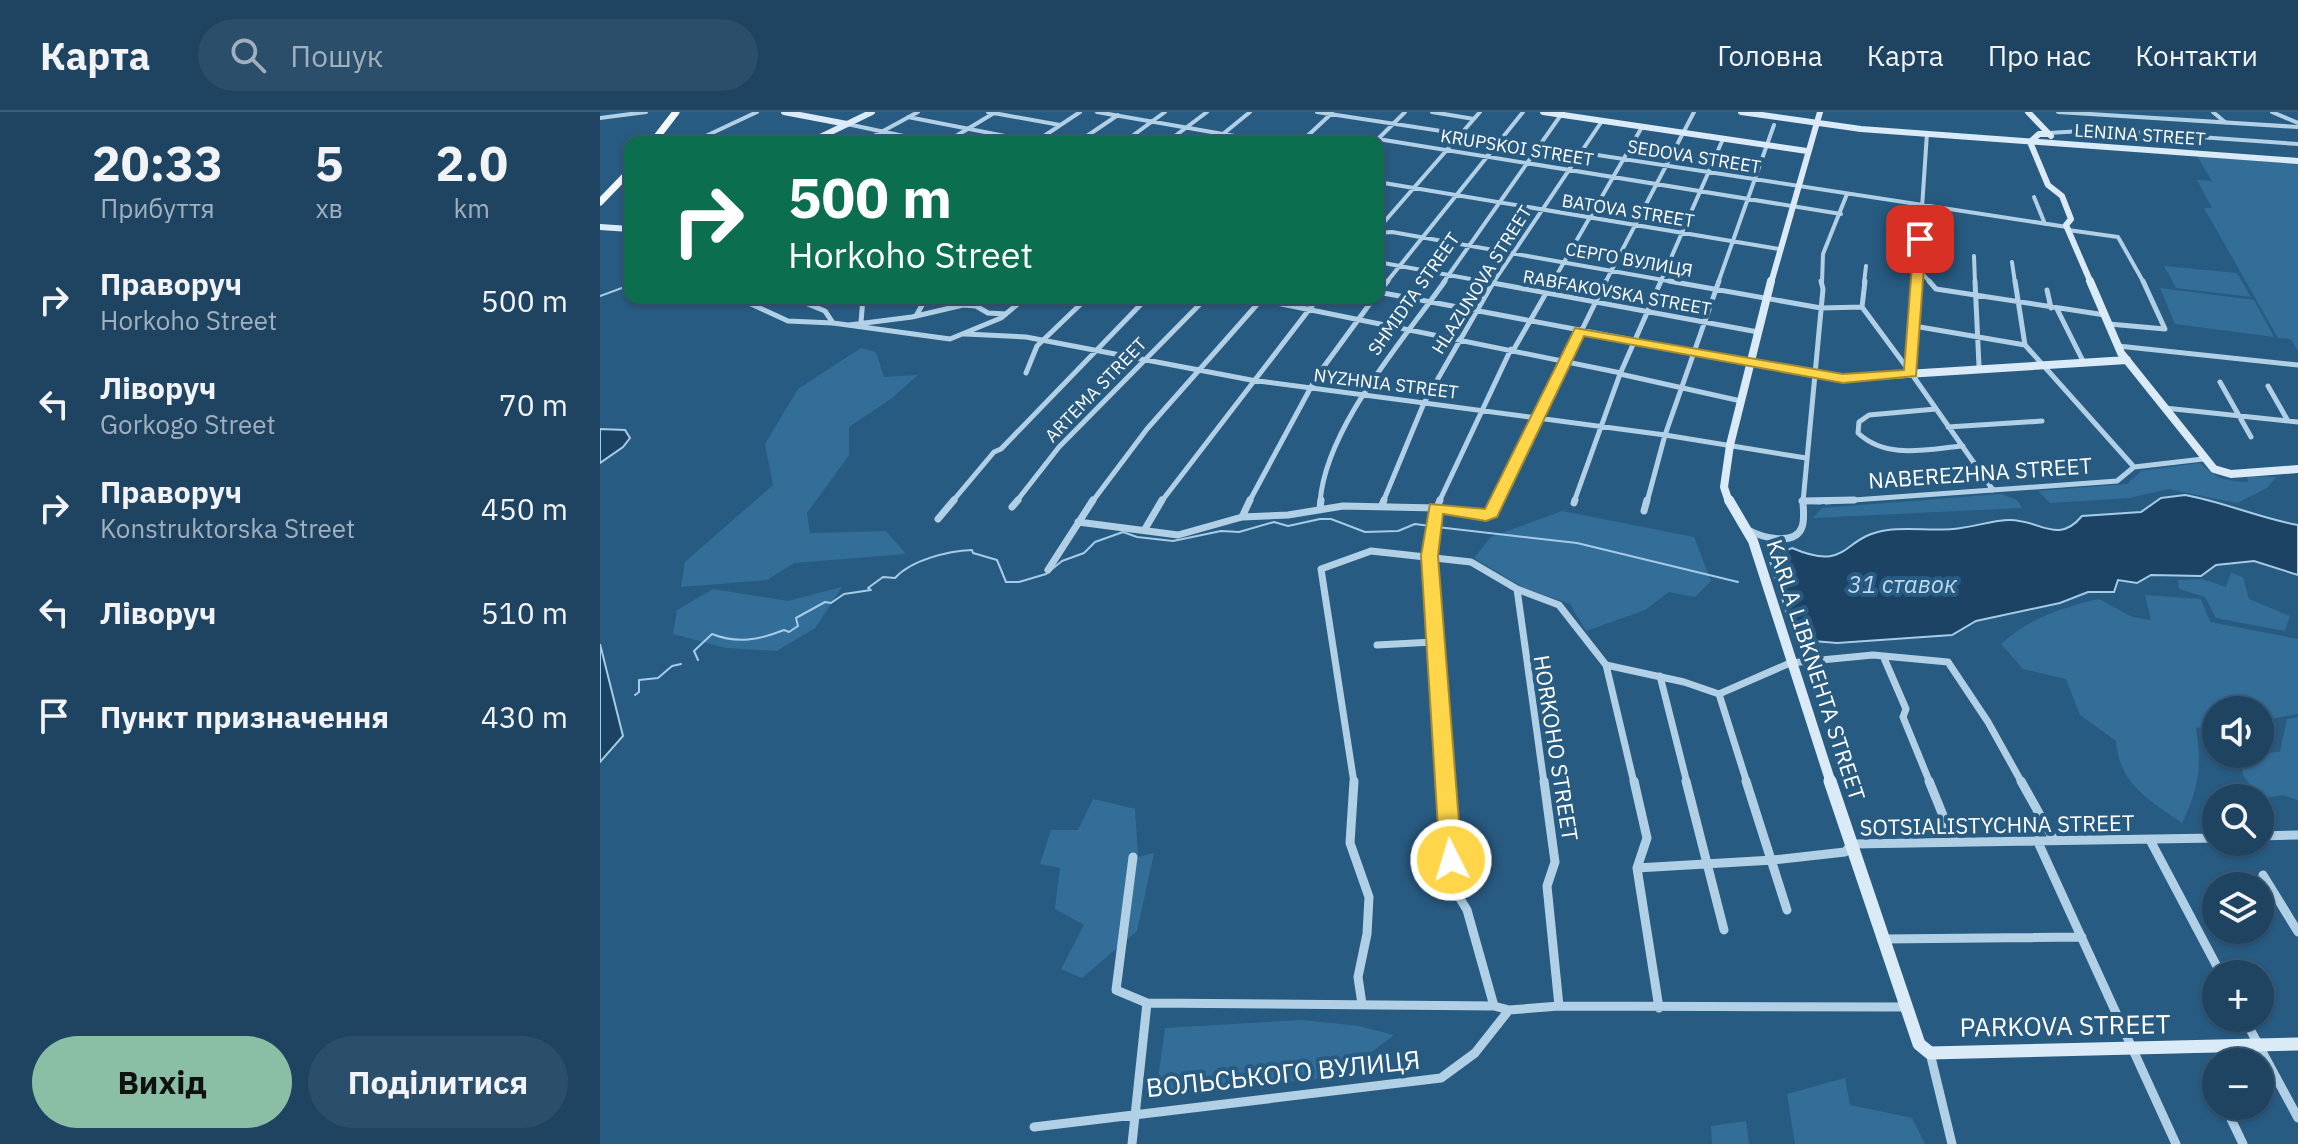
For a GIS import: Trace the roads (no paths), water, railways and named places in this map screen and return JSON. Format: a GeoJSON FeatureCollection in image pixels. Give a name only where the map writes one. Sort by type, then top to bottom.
{"type":"FeatureCollection","features":[{"type":"Feature","properties":{"kind":"main road"},"geometry":{"type":"LineString","coordinates":[[658,136],[676,112]]}},
{"type":"Feature","properties":{"kind":"main road"},"geometry":{"type":"LineString","coordinates":[[600,202],[624,177]]}},
{"type":"Feature","properties":{"kind":"street"},"geometry":{"type":"LineString","coordinates":[[600,118],[646,112]]}},
{"type":"Feature","properties":{"kind":"street"},"geometry":{"type":"LineString","coordinates":[[706,136],[757,112]]}},
{"type":"Feature","properties":{"kind":"street"},"geometry":{"type":"LineString","coordinates":[[784,112],[902,136]]}},
{"type":"Feature","properties":{"kind":"street"},"geometry":{"type":"LineString","coordinates":[[824,136],[872,112]]}},
{"type":"Feature","properties":{"kind":"street"},"geometry":{"type":"LineString","coordinates":[[874,136],[918,112]]}},
{"type":"Feature","properties":{"kind":"street"},"geometry":{"type":"LineString","coordinates":[[956,136],[993,112],[1060,125]]}},
{"type":"Feature","properties":{"kind":"street"},"geometry":{"type":"LineString","coordinates":[[1044,136],[1080,112]]}},
{"type":"Feature","properties":{"kind":"street"},"geometry":{"type":"LineString","coordinates":[[1097,112],[1234,136]]}},
{"type":"Feature","properties":{"kind":"street"},"geometry":{"type":"LineString","coordinates":[[1087,136],[1123,112]]}},
{"type":"Feature","properties":{"kind":"street"},"geometry":{"type":"LineString","coordinates":[[1132,136],[1165,112]]}},
{"type":"Feature","properties":{"kind":"street"},"geometry":{"type":"LineString","coordinates":[[1175,136],[1207,112]]}},
{"type":"Feature","properties":{"kind":"street"},"geometry":{"type":"LineString","coordinates":[[1223,134],[1250,112]]}},
{"type":"Feature","properties":{"kind":"street","name":"SEDOVA STREET"},"geometry":{"type":"LineString","coordinates":[[1317,112],[1923,204],[2118,237],[2139,272],[2165,329],[2109,324]]}},
{"type":"Feature","properties":{"kind":"street"},"geometry":{"type":"LineString","coordinates":[[1381,136],[1405,112]]}},
{"type":"Feature","properties":{"kind":"street"},"geometry":{"type":"LineString","coordinates":[[1432,112],[1474,119]]}},
{"type":"Feature","properties":{"kind":"street"},"geometry":{"type":"LineString","coordinates":[[1384,223],[1480,112]]}},
{"type":"Feature","properties":{"kind":"street"},"geometry":{"type":"LineString","coordinates":[[1384,285],[1523,112]]}},
{"type":"Feature","properties":{"kind":"street"},"geometry":{"type":"LineString","coordinates":[[1543,112],[1807,151]]}},
{"type":"Feature","properties":{"kind":"street"},"geometry":{"type":"LineString","coordinates":[[1078,522],[1178,535],[1242,517],[1288,515],[1320,508],[1382,505],[1486,515],[1492,513],[1565,359],[1694,112]]}},
{"type":"Feature","properties":{"kind":"street","name":"LENINA STREET"},"geometry":{"type":"LineString","coordinates":[[1741,112],[1816,123],[1927,133],[2298,161]]}},
{"type":"Feature","properties":{"kind":"street","name":"KARLA LIBKNEHTA STREET"},"geometry":{"type":"LineString","coordinates":[[1820,112],[1766,299],[1730,445],[1724,487],[1753,541],[1790,663],[1905,1007],[1919,1044],[1930,1053],[1952,1144]]}},
{"type":"Feature","properties":{"kind":"street"},"geometry":{"type":"LineString","coordinates":[[2028,112],[2058,143]]}},
{"type":"Feature","properties":{"kind":"street"},"geometry":{"type":"LineString","coordinates":[[2058,112],[2298,125]]}},
{"type":"Feature","properties":{"kind":"street"},"geometry":{"type":"LineString","coordinates":[[2176,112],[2184,120]]}},
{"type":"Feature","properties":{"kind":"street"},"geometry":{"type":"LineString","coordinates":[[2213,112],[2226,123]]}},
{"type":"Feature","properties":{"kind":"street"},"geometry":{"type":"LineString","coordinates":[[2272,112],[2298,125]]}},
{"type":"Feature","properties":{"kind":"street"},"geometry":{"type":"LineString","coordinates":[[1307,136],[1332,113]]}},
{"type":"Feature","properties":{"kind":"street","name":"SHMIDTA STREET"},"geometry":{"type":"LineString","coordinates":[[1320,508],[1320,489],[1326,470],[1350,416],[1562,113]]}},
{"type":"Feature","properties":{"kind":"street"},"geometry":{"type":"LineString","coordinates":[[908,117],[1004,136]]}},
{"type":"Feature","properties":{"kind":"street","name":"HLAZUNOVA STREET"},"geometry":{"type":"LineString","coordinates":[[1382,505],[1424,403],[1460,339],[1512,254],[1602,121]]}},
{"type":"Feature","properties":{"kind":"street"},"geometry":{"type":"LineString","coordinates":[[1644,511],[1665,435],[1774,125]]}},
{"type":"Feature","properties":{"kind":"street"},"geometry":{"type":"LineString","coordinates":[[1494,1006],[1467,910],[1453,887],[1433,642],[1430,556],[1436,508],[1528,321],[1642,127]]}},
{"type":"Feature","properties":{"kind":"street"},"geometry":{"type":"LineString","coordinates":[[2206,463],[2118,346],[2067,228],[2071,219],[2062,196],[2048,185],[2030,142],[2039,134],[2100,130],[2298,144]]}},
{"type":"Feature","properties":{"kind":"street"},"geometry":{"type":"LineString","coordinates":[[1911,373],[1927,133]]}},
{"type":"Feature","properties":{"kind":"street"},"geometry":{"type":"LineString","coordinates":[[1574,503],[1620,374],[1723,139]]}},
{"type":"Feature","properties":{"kind":"street","name":"KRUPSKOI STREET"},"geometry":{"type":"LineString","coordinates":[[1384,142],[1841,214]]}},
{"type":"Feature","properties":{"kind":"street","name":"BATOVA STREET"},"geometry":{"type":"LineString","coordinates":[[1384,183],[1779,249]]}},
{"type":"Feature","properties":{"kind":"street"},"geometry":{"type":"LineString","coordinates":[[1746,528],[1755,535],[1771,538],[1797,532],[1803,526],[1802,501],[1823,289],[1817,275],[1825,244],[1841,214],[1847,194]]}},
{"type":"Feature","properties":{"kind":"street"},"geometry":{"type":"LineString","coordinates":[[2034,197],[2045,224]]}},
{"type":"Feature","properties":{"kind":"street"},"geometry":{"type":"LineString","coordinates":[[600,227],[624,229]]}},
{"type":"Feature","properties":{"kind":"street","name":"СЕРГО ВУЛИЦЯ"},"geometry":{"type":"LineString","coordinates":[[1384,230],[1821,308],[1862,307]]}},
{"type":"Feature","properties":{"kind":"street"},"geometry":{"type":"LineString","coordinates":[[1974,256],[1982,369]]}},
{"type":"Feature","properties":{"kind":"street"},"geometry":{"type":"LineString","coordinates":[[2012,262],[2025,345],[2134,467]]}},
{"type":"Feature","properties":{"kind":"street","name":"RABFAKOVSKA STREET"},"geometry":{"type":"LineString","coordinates":[[1384,263],[1758,332]]}},
{"type":"Feature","properties":{"kind":"street"},"geometry":{"type":"LineString","coordinates":[[1866,266],[1862,307],[1993,490]]}},
{"type":"Feature","properties":{"kind":"street"},"geometry":{"type":"LineString","coordinates":[[1917,268],[1936,289],[2105,315]]}},
{"type":"Feature","properties":{"kind":"street"},"geometry":{"type":"LineString","coordinates":[[2047,290],[2084,363]]}},
{"type":"Feature","properties":{"kind":"street"},"geometry":{"type":"LineString","coordinates":[[1384,295],[1843,378],[2127,360]]}},
{"type":"Feature","properties":{"kind":"street"},"geometry":{"type":"LineString","coordinates":[[753,304],[788,321],[833,323],[920,338],[950,339],[1006,314],[1018,304]]}},
{"type":"Feature","properties":{"kind":"street"},"geometry":{"type":"LineString","coordinates":[[808,304],[825,311],[833,323]]}},
{"type":"Feature","properties":{"kind":"street"},"geometry":{"type":"LineString","coordinates":[[861,322],[862,304]]}},
{"type":"Feature","properties":{"kind":"street"},"geometry":{"type":"LineString","coordinates":[[916,316],[923,304]]}},
{"type":"Feature","properties":{"kind":"street"},"geometry":{"type":"LineString","coordinates":[[1026,373],[1041,340],[1080,304]]}},
{"type":"Feature","properties":{"kind":"street"},"geometry":{"type":"LineString","coordinates":[[938,519],[994,452],[1001,449],[1141,304]]}},
{"type":"Feature","properties":{"kind":"street","name":"ARTEMA STREET"},"geometry":{"type":"LineString","coordinates":[[1012,507],[1059,447],[1200,304]]}},
{"type":"Feature","properties":{"kind":"street"},"geometry":{"type":"LineString","coordinates":[[1048,570],[1125,453],[1194,371],[1257,304]]}},
{"type":"Feature","properties":{"kind":"street"},"geometry":{"type":"LineString","coordinates":[[1282,304],[1565,359],[1681,390],[1741,401]]}},
{"type":"Feature","properties":{"kind":"street"},"geometry":{"type":"LineString","coordinates":[[1145,529],[1167,491],[1313,304]]}},
{"type":"Feature","properties":{"kind":"street"},"geometry":{"type":"LineString","coordinates":[[1242,517],[1309,388],[1369,304]]}},
{"type":"Feature","properties":{"kind":"street"},"geometry":{"type":"LineString","coordinates":[[845,326],[916,316],[963,305],[976,306],[988,313],[1006,314]]}},
{"type":"Feature","properties":{"kind":"street"},"geometry":{"type":"LineString","coordinates":[[1914,326],[2025,345]]}},
{"type":"Feature","properties":{"kind":"street","name":"NYZHNIA STREET"},"geometry":{"type":"LineString","coordinates":[[965,334],[1041,340],[1251,380],[1665,435],[1806,458]]}},
{"type":"Feature","properties":{"kind":"street"},"geometry":{"type":"LineString","coordinates":[[2118,346],[2298,365]]}},
{"type":"Feature","properties":{"kind":"street"},"geometry":{"type":"LineString","coordinates":[[2220,382],[2251,437]]}},
{"type":"Feature","properties":{"kind":"street"},"geometry":{"type":"LineString","coordinates":[[2268,386],[2288,421]]}},
{"type":"Feature","properties":{"kind":"street"},"geometry":{"type":"LineString","coordinates":[[2163,408],[2298,422]]}},
{"type":"Feature","properties":{"kind":"street"},"geometry":{"type":"LineString","coordinates":[[1936,409],[1869,415],[1859,422],[1858,433],[1871,444],[1892,450],[1963,446]]}},
{"type":"Feature","properties":{"kind":"street"},"geometry":{"type":"LineString","coordinates":[[1948,427],[2042,421]]}},
{"type":"Feature","properties":{"kind":"street","name":"NABEREZHNA STREET"},"geometry":{"type":"LineString","coordinates":[[1802,501],[2117,481],[2134,467],[2206,463],[2231,474],[2298,469]]}},
{"type":"Feature","properties":{"kind":"street"},"geometry":{"type":"LineString","coordinates":[[1362,1004],[1358,977],[1367,934],[1369,897],[1350,843],[1355,790],[1321,569],[1371,551],[1471,562],[1517,589],[1559,605],[1606,665],[1647,838],[1637,868],[1659,1008]]}},
{"type":"Feature","properties":{"kind":"street","name":"HORKOHO STREET"},"geometry":{"type":"LineString","coordinates":[[1517,589],[1555,862],[1547,886],[1559,1006]]}},
{"type":"Feature","properties":{"kind":"street"},"geometry":{"type":"LineString","coordinates":[[1377,645],[1433,642]]}},
{"type":"Feature","properties":{"kind":"street"},"geometry":{"type":"LineString","coordinates":[[1606,665],[1660,676],[1719,694],[1790,663],[1884,655],[1906,709],[1903,717],[1953,840]]}},
{"type":"Feature","properties":{"kind":"street"},"geometry":{"type":"LineString","coordinates":[[1884,658],[1948,662],[1988,722],[2054,840]]}},
{"type":"Feature","properties":{"kind":"street"},"geometry":{"type":"LineString","coordinates":[[1660,676],[1724,930]]}},
{"type":"Feature","properties":{"kind":"street"},"geometry":{"type":"LineString","coordinates":[[1719,694],[1787,910]]}},
{"type":"Feature","properties":{"kind":"street"},"geometry":{"type":"LineString","coordinates":[[2274,836],[2298,835]]}},
{"type":"Feature","properties":{"kind":"street","name":"SOTSIALISTYCHNA STREET"},"geometry":{"type":"LineString","coordinates":[[1637,868],[1773,860],[1845,852],[1852,844],[2202,838]]}},
{"type":"Feature","properties":{"kind":"street"},"geometry":{"type":"LineString","coordinates":[[2037,840],[2176,1144]]}},
{"type":"Feature","properties":{"kind":"street"},"geometry":{"type":"LineString","coordinates":[[2150,840],[2214,960]]}},
{"type":"Feature","properties":{"kind":"street"},"geometry":{"type":"LineString","coordinates":[[1133,857],[1116,990],[1147,1003],[1494,1006],[1509,1010],[1559,1006],[1905,1007]]}},
{"type":"Feature","properties":{"kind":"street"},"geometry":{"type":"LineString","coordinates":[[2274,893],[2298,932]]}},
{"type":"Feature","properties":{"kind":"street"},"geometry":{"type":"LineString","coordinates":[[1882,939],[2082,937]]}},
{"type":"Feature","properties":{"kind":"street"},"geometry":{"type":"LineString","coordinates":[[1132,1144],[1147,1003]]}},
{"type":"Feature","properties":{"kind":"street","name":"ВОЛЬСЬКОГО ВУЛИЦЯ"},"geometry":{"type":"LineString","coordinates":[[1034,1127],[1441,1078],[1475,1053],[1509,1010]]}},
{"type":"Feature","properties":{"kind":"street"},"geometry":{"type":"LineString","coordinates":[[2252,1032],[2298,1118]]}},
{"type":"Feature","properties":{"kind":"street","name":"PARKOVA STREET"},"geometry":{"type":"LineString","coordinates":[[1930,1053],[2298,1044]]}},
{"type":"Feature","properties":{"kind":"street"},"geometry":{"type":"LineString","coordinates":[[2231,1120],[2243,1144]]}},
{"type":"Feature","properties":{"kind":"water"},"geometry":{"type":"Polygon","coordinates":[[[600,429],[625,430],[630,438],[623,447],[600,463],[600,429]]]}},
{"type":"Feature","properties":{"kind":"water","name":"31 ставок"},"geometry":{"type":"Polygon","coordinates":[[[2185,495],[2298,525],[2298,575],[2254,561],[2216,565],[2201,576],[2151,575],[2137,583],[2118,580],[2114,592],[2088,592],[2060,603],[1976,621],[1952,635],[1837,643],[1801,640],[1793,632],[1769,558],[1792,548],[1811,555],[1836,555],[1861,539],[1888,530],[1952,529],[2010,520],[2048,529],[2065,529],[2082,516],[2141,512],[2161,498],[2185,495]]]}},
{"type":"Feature","properties":{"kind":"water"},"geometry":{"type":"Polygon","coordinates":[[[600,644],[623,736],[600,762],[600,644]]]}},
{"type":"Feature","properties":{"kind":"waterway"},"geometry":{"type":"LineString","coordinates":[[600,296],[624,287]]}},
{"type":"Feature","properties":{"kind":"waterway"},"geometry":{"type":"LineString","coordinates":[[698,660],[694,651],[712,634],[739,640],[784,630],[789,632],[798,626],[796,618],[825,602],[831,603],[844,594],[871,590],[868,588],[883,577],[895,578],[920,561],[952,552],[972,550],[973,553],[997,560],[1006,582],[1019,582],[1046,574],[1062,561],[1084,553],[1095,542],[1123,532],[1137,537],[1173,541],[1221,531],[1239,532],[1274,522],[1288,526],[1320,519],[1331,519],[1365,532],[1398,531],[1415,524],[1430,526]]}},
{"type":"Feature","properties":{"kind":"waterway"},"geometry":{"type":"LineString","coordinates":[[1437,527],[1577,543],[1738,582]]}},
{"type":"Feature","properties":{"kind":"waterway"},"geometry":{"type":"LineString","coordinates":[[635,695],[639,692],[639,680],[658,678],[672,666],[681,664]]}}]}
